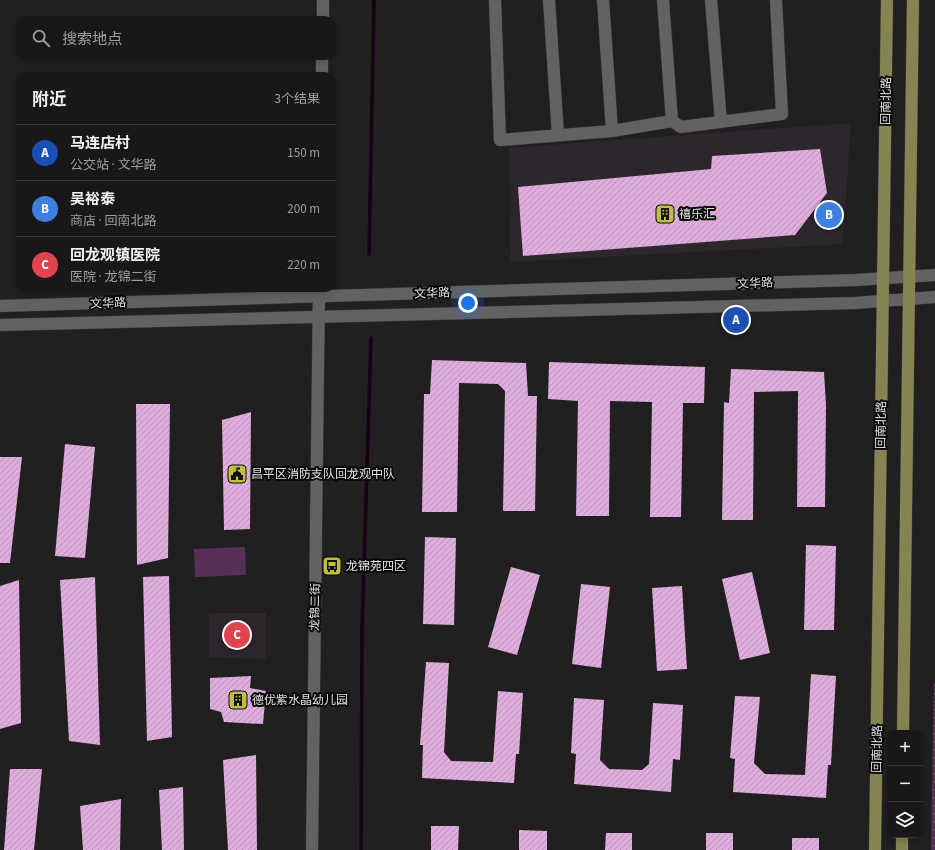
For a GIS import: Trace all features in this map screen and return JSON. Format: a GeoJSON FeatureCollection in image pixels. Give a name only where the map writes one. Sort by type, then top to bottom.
{"type":"FeatureCollection","features":[{"type":"Feature","properties":{"kind":"main road","name":"回南北路"},"geometry":{"type":"LineString","coordinates":[[875,850],[887,0]]}},
{"type":"Feature","properties":{"kind":"main road"},"geometry":{"type":"LineString","coordinates":[[903,730],[913,0]]}},
{"type":"Feature","properties":{"kind":"main road"},"geometry":{"type":"LineString","coordinates":[[902,838],[902,850]]}},
{"type":"Feature","properties":{"kind":"street"},"geometry":{"type":"LineString","coordinates":[[323,0],[323,16]]}},
{"type":"Feature","properties":{"kind":"street"},"geometry":{"type":"LineString","coordinates":[[494,0],[500,140],[612,131],[672,121],[681,127],[782,114],[776,0]]}},
{"type":"Feature","properties":{"kind":"street"},"geometry":{"type":"LineString","coordinates":[[550,0],[558,136]]}},
{"type":"Feature","properties":{"kind":"street"},"geometry":{"type":"LineString","coordinates":[[603,0],[612,131]]}},
{"type":"Feature","properties":{"kind":"street"},"geometry":{"type":"LineString","coordinates":[[663,0],[672,121]]}},
{"type":"Feature","properties":{"kind":"street"},"geometry":{"type":"LineString","coordinates":[[711,0],[721,122]]}},
{"type":"Feature","properties":{"kind":"street"},"geometry":{"type":"LineString","coordinates":[[322,60],[322,72]]}},
{"type":"Feature","properties":{"kind":"street","name":"文华路"},"geometry":{"type":"LineString","coordinates":[[336,292],[856,280],[935,275]]}},
{"type":"Feature","properties":{"kind":"street","name":"文华路"},"geometry":{"type":"LineString","coordinates":[[0,306],[319,292]]}},
{"type":"Feature","properties":{"kind":"street","name":"龙锦二街"},"geometry":{"type":"LineString","coordinates":[[312,850],[319,292]]}},
{"type":"Feature","properties":{"kind":"street","name":"文华路"},"geometry":{"type":"LineString","coordinates":[[0,325],[856,303],[935,297]]}},
{"type":"Feature","properties":{"kind":"shaded area"},"geometry":{"type":"Polygon","coordinates":[[[851,123],[843,244],[510,262],[509,148],[851,123]]]}},
{"type":"Feature","properties":{"kind":"shaded area"},"geometry":{"type":"Polygon","coordinates":[[[245,547],[246,575],[195,577],[194,549],[245,547]]]}},
{"type":"Feature","properties":{"kind":"shaded area"},"geometry":{"type":"Polygon","coordinates":[[[209,613],[266,613],[266,659],[209,657],[209,613]]]}},
{"type":"Feature","properties":{"kind":"shaded area"},"geometry":{"type":"Polygon","coordinates":[[[934,683],[935,850],[931,850],[934,683]]]}},
{"type":"Feature","properties":{"kind":"building","name":"禧乐汇"},"geometry":{"type":"Polygon","coordinates":[[[820,149],[827,193],[795,235],[523,256],[518,187],[711,169],[712,156],[820,149]]]}},
{"type":"Feature","properties":{"kind":"building"},"geometry":{"type":"Polygon","coordinates":[[[835,204],[837,225],[823,225],[822,205],[835,204]]]}},
{"type":"Feature","properties":{"kind":"building"},"geometry":{"type":"Polygon","coordinates":[[[432,360],[526,363],[528,396],[537,396],[535,511],[503,511],[505,391],[498,384],[459,383],[457,512],[422,512],[424,394],[430,394],[432,360]]]}},
{"type":"Feature","properties":{"kind":"building"},"geometry":{"type":"Polygon","coordinates":[[[549,362],[705,367],[704,403],[683,403],[681,517],[650,517],[652,402],[610,401],[609,516],[576,516],[578,401],[548,399],[549,362]]]}},
{"type":"Feature","properties":{"kind":"building"},"geometry":{"type":"Polygon","coordinates":[[[731,369],[824,372],[826,405],[825,507],[797,507],[798,391],[754,392],[753,520],[722,520],[724,402],[729,403],[731,369]]]}},
{"type":"Feature","properties":{"kind":"building"},"geometry":{"type":"Polygon","coordinates":[[[136,404],[170,404],[168,558],[137,565],[136,404]]]}},
{"type":"Feature","properties":{"kind":"building","name":"昌平区消防支队回龙观中队"},"geometry":{"type":"Polygon","coordinates":[[[251,412],[250,529],[224,530],[222,420],[251,412]]]}},
{"type":"Feature","properties":{"kind":"building"},"geometry":{"type":"Polygon","coordinates":[[[65,444],[95,447],[85,558],[55,556],[65,444]]]}},
{"type":"Feature","properties":{"kind":"building"},"geometry":{"type":"Polygon","coordinates":[[[0,457],[22,457],[10,563],[0,563],[0,457]]]}},
{"type":"Feature","properties":{"kind":"building"},"geometry":{"type":"Polygon","coordinates":[[[425,537],[456,538],[454,625],[423,624],[425,537]]]}},
{"type":"Feature","properties":{"kind":"building"},"geometry":{"type":"Polygon","coordinates":[[[806,545],[836,546],[834,630],[804,630],[806,545]]]}},
{"type":"Feature","properties":{"kind":"building"},"geometry":{"type":"Polygon","coordinates":[[[511,567],[540,575],[517,655],[488,647],[511,567]]]}},
{"type":"Feature","properties":{"kind":"building"},"geometry":{"type":"Polygon","coordinates":[[[752,572],[770,653],[740,660],[722,579],[752,572]]]}},
{"type":"Feature","properties":{"kind":"building"},"geometry":{"type":"Polygon","coordinates":[[[169,576],[172,737],[147,741],[143,577],[169,576]]]}},
{"type":"Feature","properties":{"kind":"building"},"geometry":{"type":"Polygon","coordinates":[[[95,577],[100,745],[69,741],[60,580],[95,577]]]}},
{"type":"Feature","properties":{"kind":"building"},"geometry":{"type":"Polygon","coordinates":[[[19,580],[21,723],[0,729],[0,586],[19,580]]]}},
{"type":"Feature","properties":{"kind":"building"},"geometry":{"type":"Polygon","coordinates":[[[581,584],[610,587],[601,668],[572,664],[581,584]]]}},
{"type":"Feature","properties":{"kind":"building"},"geometry":{"type":"Polygon","coordinates":[[[682,586],[687,669],[657,671],[652,588],[682,586]]]}},
{"type":"Feature","properties":{"kind":"building"},"geometry":{"type":"Polygon","coordinates":[[[426,662],[449,663],[444,752],[451,761],[493,762],[498,691],[523,693],[519,754],[516,754],[514,783],[422,778],[423,745],[420,745],[426,662]]]}},
{"type":"Feature","properties":{"kind":"building"},"geometry":{"type":"Polygon","coordinates":[[[811,674],[836,676],[831,765],[828,765],[826,798],[733,792],[735,759],[730,758],[735,696],[760,697],[754,763],[765,774],[805,775],[811,674]]]}},
{"type":"Feature","properties":{"kind":"building","name":"德优紫水晶幼儿园"},"geometry":{"type":"Polygon","coordinates":[[[251,676],[250,688],[266,691],[263,724],[224,722],[221,712],[210,709],[210,678],[251,676]]]}},
{"type":"Feature","properties":{"kind":"building"},"geometry":{"type":"Polygon","coordinates":[[[574,698],[604,700],[600,760],[609,769],[642,770],[649,764],[653,703],[683,705],[680,760],[673,759],[671,792],[574,784],[576,754],[571,753],[574,698]]]}},
{"type":"Feature","properties":{"kind":"building"},"geometry":{"type":"Polygon","coordinates":[[[256,755],[257,850],[228,850],[223,760],[256,755]]]}},
{"type":"Feature","properties":{"kind":"building"},"geometry":{"type":"Polygon","coordinates":[[[10,769],[42,769],[34,850],[4,850],[10,769]]]}},
{"type":"Feature","properties":{"kind":"building"},"geometry":{"type":"Polygon","coordinates":[[[183,787],[184,850],[162,850],[159,790],[183,787]]]}},
{"type":"Feature","properties":{"kind":"building"},"geometry":{"type":"Polygon","coordinates":[[[121,799],[120,850],[83,850],[80,806],[121,799]]]}},
{"type":"Feature","properties":{"kind":"building"},"geometry":{"type":"Polygon","coordinates":[[[431,826],[459,826],[458,850],[431,850],[431,826]]]}},
{"type":"Feature","properties":{"kind":"building"},"geometry":{"type":"Polygon","coordinates":[[[519,830],[547,831],[547,850],[519,850],[519,830]]]}},
{"type":"Feature","properties":{"kind":"building"},"geometry":{"type":"Polygon","coordinates":[[[606,833],[632,833],[632,850],[605,850],[606,833]]]}},
{"type":"Feature","properties":{"kind":"building"},"geometry":{"type":"Polygon","coordinates":[[[706,833],[733,833],[733,850],[706,850],[706,833]]]}},
{"type":"Feature","properties":{"kind":"building"},"geometry":{"type":"Polygon","coordinates":[[[792,838],[819,838],[819,850],[792,850],[792,838]]]}},
{"type":"Feature","properties":{"kind":"waterway"},"geometry":{"type":"LineString","coordinates":[[369,254],[374,0]]}},
{"type":"Feature","properties":{"kind":"waterway"},"geometry":{"type":"LineString","coordinates":[[361,850],[362,630],[371,338]]}},
{"type":"Feature","properties":{"kind":"place","name":"禧乐汇"},"geometry":{"type":"Point","coordinates":[665,214]}},
{"type":"Feature","properties":{"kind":"place","name":"吴裕泰"},"geometry":{"type":"Point","coordinates":[829,215]}},
{"type":"Feature","properties":{"kind":"place","name":"马连店村"},"geometry":{"type":"Point","coordinates":[736,320]}},
{"type":"Feature","properties":{"kind":"place","name":"昌平区消防支队回龙观中队"},"geometry":{"type":"Point","coordinates":[237,474]}},
{"type":"Feature","properties":{"kind":"place","name":"龙锦苑四区"},"geometry":{"type":"Point","coordinates":[332,566]}},
{"type":"Feature","properties":{"kind":"place","name":"回龙观镇医院"},"geometry":{"type":"Point","coordinates":[237,635]}},
{"type":"Feature","properties":{"kind":"place","name":"德优紫水晶幼儿园"},"geometry":{"type":"Point","coordinates":[238,700]}}]}
